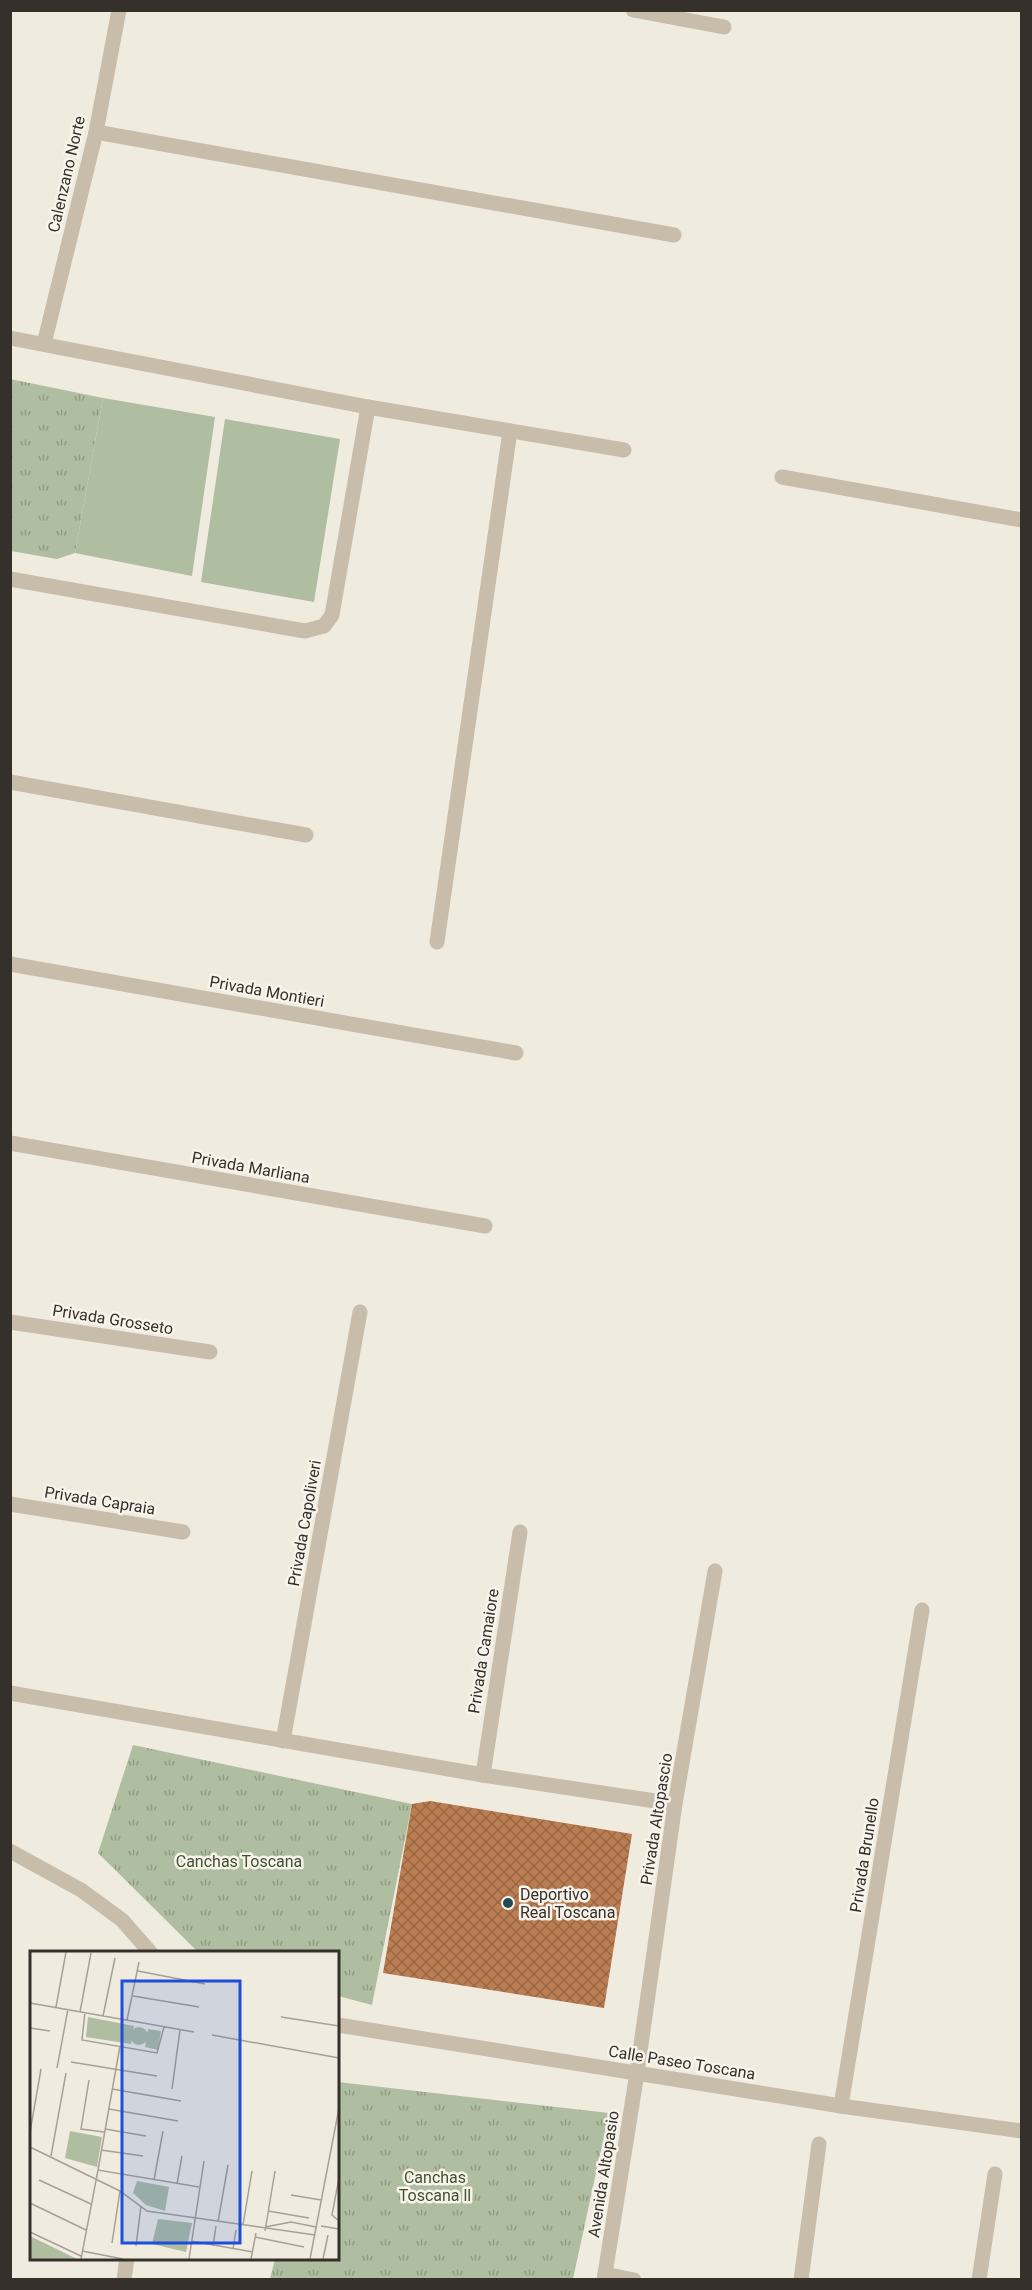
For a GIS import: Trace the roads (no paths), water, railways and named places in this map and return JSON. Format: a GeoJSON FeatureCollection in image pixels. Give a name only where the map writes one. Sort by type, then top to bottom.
{"type":"FeatureCollection","features":[{"type":"Feature","properties":{"kind":"street","name":"Calenzano Norte"},"geometry":{"type":"LineString","coordinates":[[44,344],[96,132],[119,10]]}},
{"type":"Feature","properties":{"kind":"street"},"geometry":{"type":"LineString","coordinates":[[633,10],[724,27]]}},
{"type":"Feature","properties":{"kind":"street"},"geometry":{"type":"LineString","coordinates":[[96,132],[674,235]]}},
{"type":"Feature","properties":{"kind":"street"},"geometry":{"type":"LineString","coordinates":[[10,338],[368,407],[624,450]]}},
{"type":"Feature","properties":{"kind":"street"},"geometry":{"type":"LineString","coordinates":[[10,579],[305,631],[324,626],[332,615],[368,407]]}},
{"type":"Feature","properties":{"kind":"street"},"geometry":{"type":"LineString","coordinates":[[437,942],[510,431]]}},
{"type":"Feature","properties":{"kind":"street"},"geometry":{"type":"LineString","coordinates":[[782,477],[1022,520]]}},
{"type":"Feature","properties":{"kind":"street"},"geometry":{"type":"LineString","coordinates":[[10,782],[306,835]]}},
{"type":"Feature","properties":{"kind":"street","name":"Privada Montieri"},"geometry":{"type":"LineString","coordinates":[[10,964],[516,1053]]}},
{"type":"Feature","properties":{"kind":"street","name":"Privada Marliana"},"geometry":{"type":"LineString","coordinates":[[10,1143],[485,1226]]}},
{"type":"Feature","properties":{"kind":"street","name":"Privada Capoliveri"},"geometry":{"type":"LineString","coordinates":[[283,1740],[360,1312]]}},
{"type":"Feature","properties":{"kind":"street","name":"Privada Grosseto"},"geometry":{"type":"LineString","coordinates":[[10,1322],[210,1352]]}},
{"type":"Feature","properties":{"kind":"street","name":"Privada Capraia"},"geometry":{"type":"LineString","coordinates":[[10,1504],[183,1532]]}},
{"type":"Feature","properties":{"kind":"street","name":"Privada Camaiore"},"geometry":{"type":"LineString","coordinates":[[483,1775],[520,1532]]}},
{"type":"Feature","properties":{"kind":"street","name":"Privada Altopascio"},"geometry":{"type":"LineString","coordinates":[[637,2073],[675,1804],[715,1570]]}},
{"type":"Feature","properties":{"kind":"street","name":"Privada Brunello"},"geometry":{"type":"LineString","coordinates":[[841,2106],[922,1610]]}},
{"type":"Feature","properties":{"kind":"street"},"geometry":{"type":"LineString","coordinates":[[10,1693],[483,1775],[675,1804]]}},
{"type":"Feature","properties":{"kind":"street"},"geometry":{"type":"LineString","coordinates":[[10,1851],[81,1890],[122,1920],[148,1951]]}},
{"type":"Feature","properties":{"kind":"street","name":"Calle Paseo Toscana"},"geometry":{"type":"LineString","coordinates":[[339,2025],[841,2106],[1022,2131]]}},
{"type":"Feature","properties":{"kind":"street","name":"Avenida Altopasio"},"geometry":{"type":"LineString","coordinates":[[604,2277],[637,2073]]}},
{"type":"Feature","properties":{"kind":"street"},"geometry":{"type":"LineString","coordinates":[[801,2280],[819,2144]]}},
{"type":"Feature","properties":{"kind":"street"},"geometry":{"type":"LineString","coordinates":[[979,2280],[994,2174]]}},
{"type":"Feature","properties":{"kind":"street"},"geometry":{"type":"LineString","coordinates":[[124,2280],[127,2260]]}},
{"type":"Feature","properties":{"kind":"street"},"geometry":{"type":"LineString","coordinates":[[604,2277],[634,2280]]}},
{"type":"Feature","properties":{"kind":"place","name":"Deportivo Real Toscana"},"geometry":{"type":"Point","coordinates":[508,1903]}},
{"type":"Feature","properties":{"kind":"park label","name":"Canchas Toscana"},"geometry":{"type":"Point","coordinates":[239,1861]}},
{"type":"Feature","properties":{"kind":"park label","name":"Canchas Toscana ll"},"geometry":{"type":"Point","coordinates":[435,2186]}}]}
